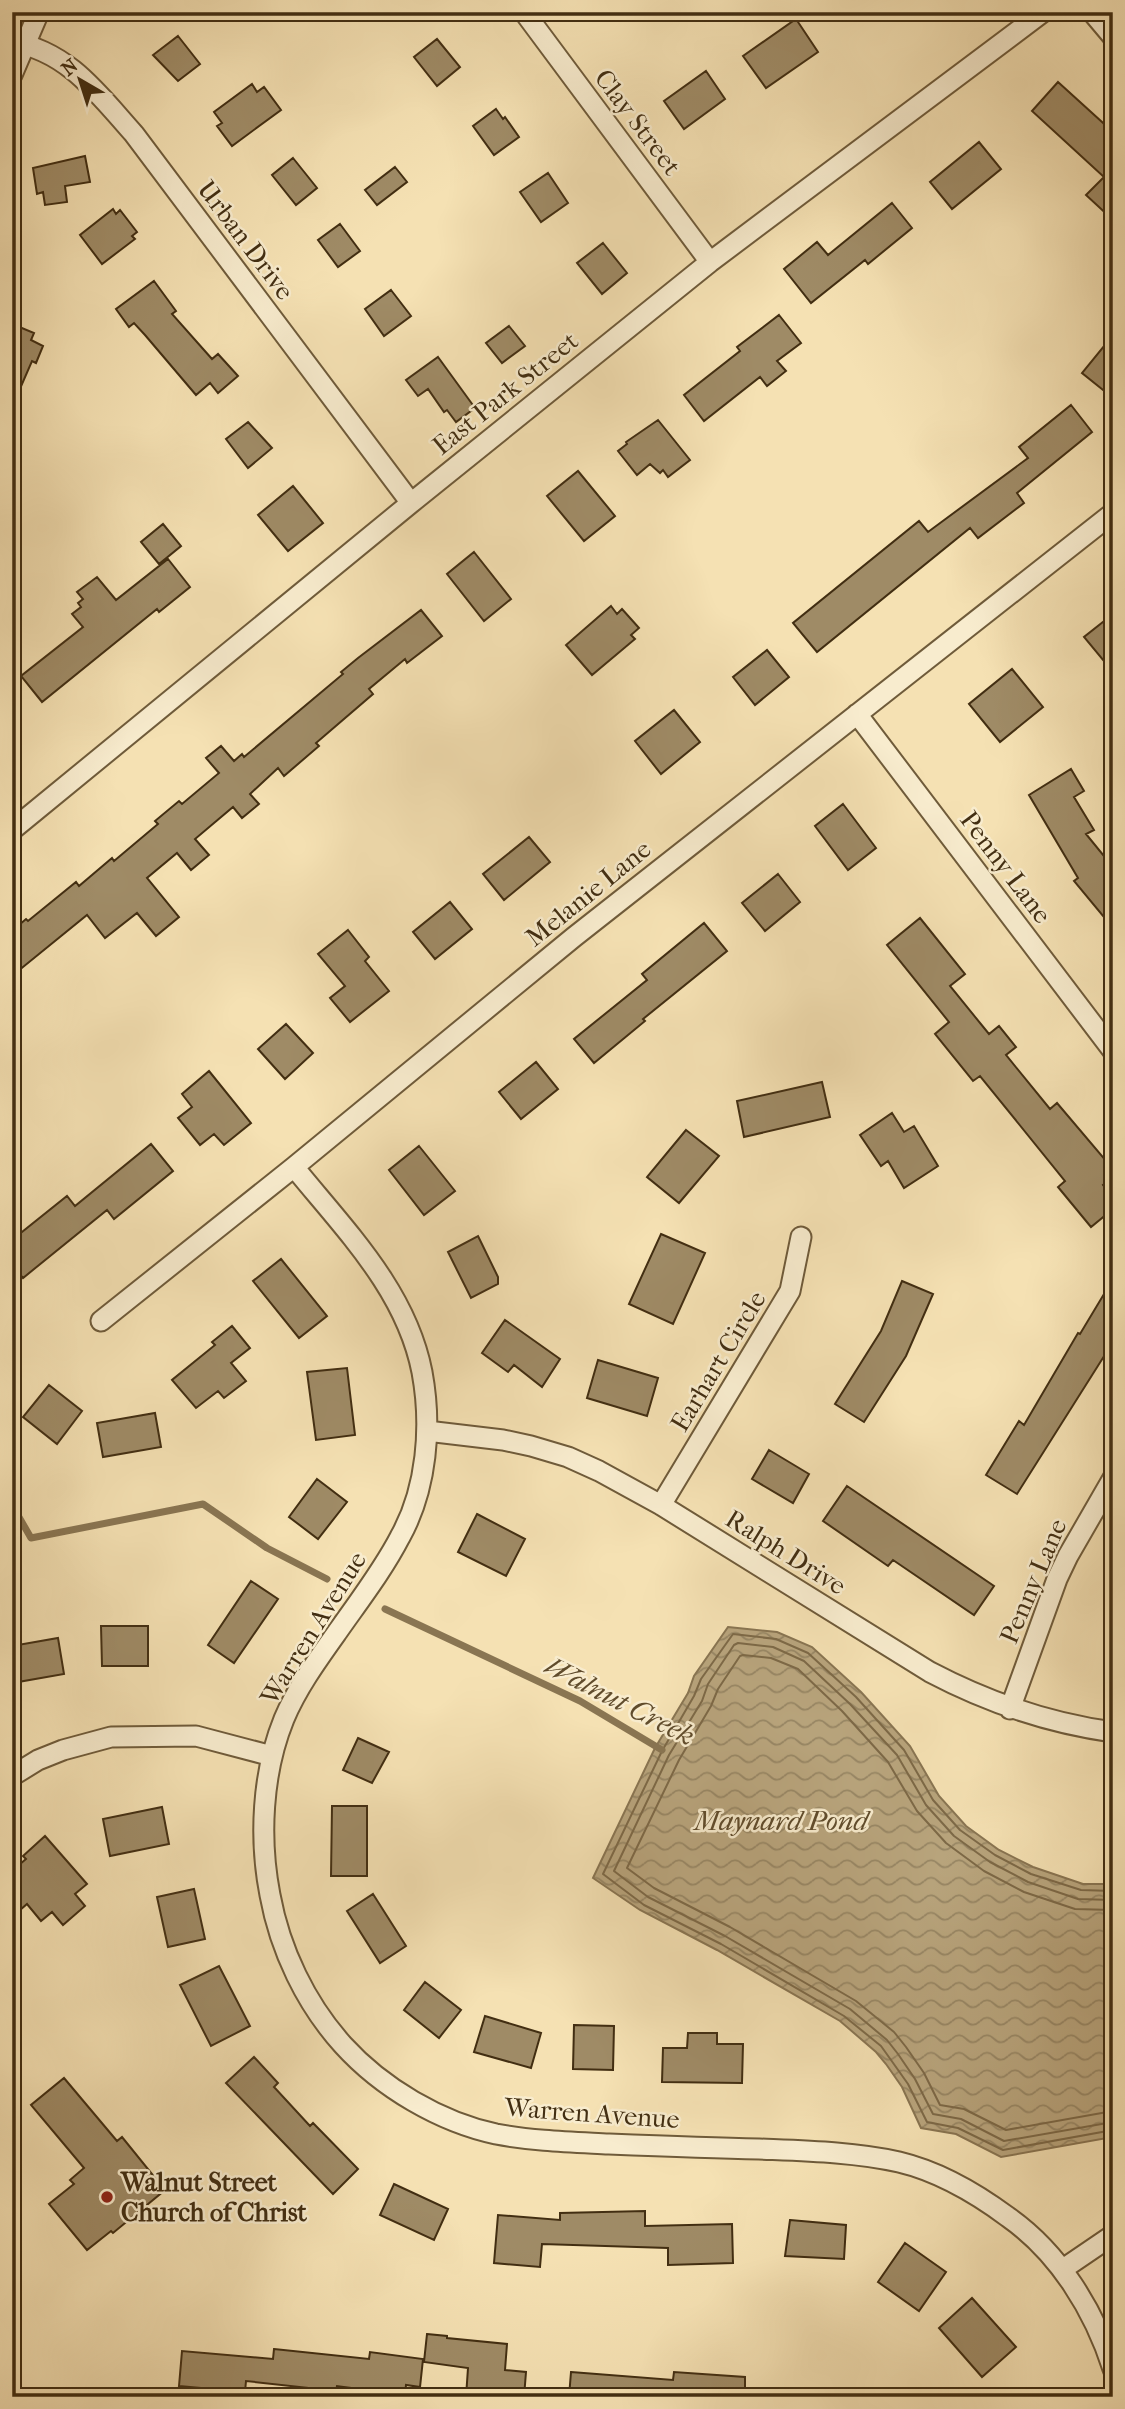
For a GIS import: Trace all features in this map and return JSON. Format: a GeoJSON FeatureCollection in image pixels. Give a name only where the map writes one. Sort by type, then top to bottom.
{"type":"FeatureCollection","features":[{"type":"Feature","properties":{"kind":"street"},"geometry":{"type":"LineString","coordinates":[[12,75],[20,44],[39,12]]}},
{"type":"Feature","properties":{"kind":"street","name":"Clay Street"},"geometry":{"type":"LineString","coordinates":[[524,12],[710,262]]}},
{"type":"Feature","properties":{"kind":"street","name":"East Park Street"},"geometry":{"type":"LineString","coordinates":[[12,830],[710,262],[1043,12]]}},
{"type":"Feature","properties":{"kind":"street"},"geometry":{"type":"LineString","coordinates":[[1092,12],[1113,37]]}},
{"type":"Feature","properties":{"kind":"street","name":"Urban Drive"},"geometry":{"type":"LineString","coordinates":[[20,44],[77,71],[134,134],[411,503]]}},
{"type":"Feature","properties":{"kind":"street","name":"Melanie Lane"},"geometry":{"type":"LineString","coordinates":[[101,1321],[574,937],[1113,513]]}},
{"type":"Feature","properties":{"kind":"street","name":"Penny Lane"},"geometry":{"type":"LineString","coordinates":[[857,714],[1113,1051]]}},
{"type":"Feature","properties":{"kind":"street","name":"Warren Avenue"},"geometry":{"type":"LineString","coordinates":[[294,1167],[373,1263],[404,1315],[422,1373],[427,1431],[422,1476],[415,1506],[401,1536],[300,1689],[284,1719],[272,1756],[264,1822],[264,1864],[275,1920],[303,1989],[317,2012],[345,2047],[402,2094],[435,2112],[494,2133],[559,2142],[839,2152],[904,2163],[944,2179],[998,2209],[1038,2241],[1063,2269],[1101,2338],[1113,2369]]}},
{"type":"Feature","properties":{"kind":"street","name":"Earhart Circle"},"geometry":{"type":"LineString","coordinates":[[661,1505],[790,1291],[801,1237]]}},
{"type":"Feature","properties":{"kind":"street","name":"Ralph Drive"},"geometry":{"type":"LineString","coordinates":[[427,1431],[503,1440],[568,1457],[661,1505],[930,1672],[968,1692],[1010,1709],[1053,1721],[1113,1732]]}},
{"type":"Feature","properties":{"kind":"street","name":"Penny Lane"},"geometry":{"type":"LineString","coordinates":[[1010,1709],[1057,1579],[1113,1478]]}},
{"type":"Feature","properties":{"kind":"street"},"geometry":{"type":"LineString","coordinates":[[12,1776],[63,1749],[111,1737],[196,1736],[272,1756]]}},
{"type":"Feature","properties":{"kind":"street"},"geometry":{"type":"LineString","coordinates":[[1063,2269],[1113,2235]]}},
{"type":"Feature","properties":{"kind":"water","name":"Maynard Pond"},"geometry":{"type":"Polygon","coordinates":[[[728,1627],[777,1632],[812,1647],[861,1692],[910,1746],[939,1796],[966,1826],[999,1850],[1033,1867],[1083,1884],[1113,1884],[1113,2137],[1001,2157],[956,2134],[921,2128],[902,2087],[886,2064],[840,2021],[717,1950],[640,1910],[593,1878],[655,1748],[688,1693],[694,1676],[728,1627]]]}},
{"type":"Feature","properties":{"kind":"building"},"geometry":{"type":"Polygon","coordinates":[[[796,19],[818,52],[766,88],[743,56],[796,19]]]}},
{"type":"Feature","properties":{"kind":"building"},"geometry":{"type":"Polygon","coordinates":[[[178,36],[200,64],[178,81],[153,55],[178,36]]]}},
{"type":"Feature","properties":{"kind":"building"},"geometry":{"type":"Polygon","coordinates":[[[437,39],[460,67],[437,86],[414,57],[437,39]]]}},
{"type":"Feature","properties":{"kind":"building"},"geometry":{"type":"Polygon","coordinates":[[[706,71],[725,99],[684,129],[664,101],[706,71]]]}},
{"type":"Feature","properties":{"kind":"building"},"geometry":{"type":"Polygon","coordinates":[[[1058,82],[1113,132],[1113,220],[1086,195],[1104,177],[1032,111],[1058,82]]]}},
{"type":"Feature","properties":{"kind":"building"},"geometry":{"type":"Polygon","coordinates":[[[252,84],[257,92],[264,87],[281,110],[232,146],[217,126],[222,123],[214,112],[252,84]]]}},
{"type":"Feature","properties":{"kind":"building"},"geometry":{"type":"Polygon","coordinates":[[[496,109],[519,137],[494,155],[473,126],[496,109]]]}},
{"type":"Feature","properties":{"kind":"building"},"geometry":{"type":"Polygon","coordinates":[[[979,142],[1001,169],[952,209],[930,182],[979,142]]]}},
{"type":"Feature","properties":{"kind":"building"},"geometry":{"type":"Polygon","coordinates":[[[85,156],[90,182],[65,186],[67,202],[45,205],[43,192],[37,194],[33,168],[85,156]]]}},
{"type":"Feature","properties":{"kind":"building"},"geometry":{"type":"Polygon","coordinates":[[[293,158],[317,188],[296,205],[272,175],[293,158]]]}},
{"type":"Feature","properties":{"kind":"building"},"geometry":{"type":"Polygon","coordinates":[[[395,167],[407,182],[377,205],[365,190],[395,167]]]}},
{"type":"Feature","properties":{"kind":"building"},"geometry":{"type":"Polygon","coordinates":[[[548,173],[568,203],[541,222],[520,192],[548,173]]]}},
{"type":"Feature","properties":{"kind":"building"},"geometry":{"type":"Polygon","coordinates":[[[892,203],[912,228],[868,264],[865,260],[811,303],[784,269],[817,242],[828,255],[892,203]]]}},
{"type":"Feature","properties":{"kind":"building"},"geometry":{"type":"Polygon","coordinates":[[[113,209],[116,214],[120,210],[137,232],[132,236],[135,239],[102,264],[80,235],[113,209]]]}},
{"type":"Feature","properties":{"kind":"building"},"geometry":{"type":"Polygon","coordinates":[[[340,224],[360,251],[338,267],[318,240],[340,224]]]}},
{"type":"Feature","properties":{"kind":"building"},"geometry":{"type":"Polygon","coordinates":[[[603,243],[627,273],[602,294],[577,263],[603,243]]]}},
{"type":"Feature","properties":{"kind":"building"},"geometry":{"type":"Polygon","coordinates":[[[154,281],[176,311],[172,314],[212,359],[218,354],[238,376],[218,393],[210,383],[196,395],[134,323],[129,327],[116,309],[154,281]]]}},
{"type":"Feature","properties":{"kind":"building"},"geometry":{"type":"Polygon","coordinates":[[[391,290],[411,316],[384,336],[365,309],[391,290]]]}},
{"type":"Feature","properties":{"kind":"building"},"geometry":{"type":"Polygon","coordinates":[[[779,315],[801,343],[777,361],[786,371],[767,386],[760,377],[704,421],[684,395],[740,351],[737,347],[779,315]]]}},
{"type":"Feature","properties":{"kind":"building"},"geometry":{"type":"Polygon","coordinates":[[[17,326],[34,333],[31,340],[43,346],[36,363],[32,361],[12,407],[12,332],[17,326]]]}},
{"type":"Feature","properties":{"kind":"building"},"geometry":{"type":"Polygon","coordinates":[[[509,326],[525,346],[502,363],[486,343],[509,326]]]}},
{"type":"Feature","properties":{"kind":"building"},"geometry":{"type":"Polygon","coordinates":[[[1113,335],[1113,398],[1082,373],[1113,335]]]}},
{"type":"Feature","properties":{"kind":"building"},"geometry":{"type":"Polygon","coordinates":[[[438,357],[475,408],[456,422],[447,410],[444,412],[428,389],[418,396],[406,380],[438,357]]]}},
{"type":"Feature","properties":{"kind":"building"},"geometry":{"type":"Polygon","coordinates":[[[1071,405],[1092,432],[1017,493],[1024,503],[978,538],[970,528],[817,652],[793,623],[919,521],[928,532],[1028,458],[1019,447],[1071,405]]]}},
{"type":"Feature","properties":{"kind":"building"},"geometry":{"type":"Polygon","coordinates":[[[658,420],[690,460],[668,477],[663,470],[660,473],[650,464],[637,475],[618,451],[626,442],[658,420]]]}},
{"type":"Feature","properties":{"kind":"building"},"geometry":{"type":"Polygon","coordinates":[[[248,422],[272,448],[248,468],[226,439],[248,422]]]}},
{"type":"Feature","properties":{"kind":"building"},"geometry":{"type":"Polygon","coordinates":[[[578,471],[615,516],[584,541],[547,496],[578,471]]]}},
{"type":"Feature","properties":{"kind":"building"},"geometry":{"type":"Polygon","coordinates":[[[293,486],[323,523],[288,551],[258,515],[293,486]]]}},
{"type":"Feature","properties":{"kind":"building"},"geometry":{"type":"Polygon","coordinates":[[[163,524],[181,546],[159,564],[141,542],[163,524]]]}},
{"type":"Feature","properties":{"kind":"building"},"geometry":{"type":"Polygon","coordinates":[[[474,552],[511,599],[484,621],[447,574],[474,552]]]}},
{"type":"Feature","properties":{"kind":"building"},"geometry":{"type":"Polygon","coordinates":[[[168,559],[190,587],[159,612],[157,609],[42,702],[21,676],[83,627],[72,614],[81,607],[78,603],[83,599],[77,592],[97,577],[116,600],[168,559]]]}},
{"type":"Feature","properties":{"kind":"building"},"geometry":{"type":"Polygon","coordinates":[[[611,606],[617,614],[622,609],[639,628],[631,635],[635,639],[592,675],[566,645],[611,606]]]}},
{"type":"Feature","properties":{"kind":"building"},"geometry":{"type":"Polygon","coordinates":[[[421,610],[442,636],[407,663],[405,659],[369,689],[373,694],[316,743],[319,746],[284,776],[278,768],[250,794],[259,804],[242,818],[233,807],[195,839],[209,855],[191,870],[177,853],[147,878],[179,917],[156,936],[137,913],[105,938],[87,915],[12,976],[12,931],[76,882],[79,886],[112,858],[114,861],[158,824],[155,821],[179,801],[182,804],[219,773],[206,758],[221,746],[234,761],[242,754],[244,757],[343,674],[341,672],[421,610]]]}},
{"type":"Feature","properties":{"kind":"building"},"geometry":{"type":"Polygon","coordinates":[[[1113,614],[1113,672],[1084,637],[1113,614]]]}},
{"type":"Feature","properties":{"kind":"building"},"geometry":{"type":"Polygon","coordinates":[[[767,650],[789,677],[755,705],[733,677],[767,650]]]}},
{"type":"Feature","properties":{"kind":"building"},"geometry":{"type":"Polygon","coordinates":[[[1012,669],[1043,707],[1000,742],[969,704],[1012,669]]]}},
{"type":"Feature","properties":{"kind":"building"},"geometry":{"type":"Polygon","coordinates":[[[674,710],[700,742],[661,774],[635,741],[674,710]]]}},
{"type":"Feature","properties":{"kind":"building"},"geometry":{"type":"Polygon","coordinates":[[[1071,769],[1084,791],[1074,797],[1094,830],[1086,834],[1113,867],[1113,928],[1074,881],[1078,878],[1029,795],[1071,769]]]}},
{"type":"Feature","properties":{"kind":"building"},"geometry":{"type":"Polygon","coordinates":[[[843,804],[876,848],[848,870],[815,826],[843,804]]]}},
{"type":"Feature","properties":{"kind":"building"},"geometry":{"type":"Polygon","coordinates":[[[529,837],[550,862],[504,900],[483,874],[529,837]]]}},
{"type":"Feature","properties":{"kind":"building"},"geometry":{"type":"Polygon","coordinates":[[[778,874],[800,902],[765,931],[742,903],[778,874]]]}},
{"type":"Feature","properties":{"kind":"building"},"geometry":{"type":"Polygon","coordinates":[[[450,902],[472,929],[435,959],[413,932],[450,902]]]}},
{"type":"Feature","properties":{"kind":"building"},"geometry":{"type":"Polygon","coordinates":[[[920,918],[965,974],[950,986],[989,1034],[999,1026],[1016,1047],[1006,1055],[1050,1109],[1057,1103],[1113,1169],[1113,1177],[1103,1185],[1113,1198],[1113,1209],[1091,1227],[1058,1187],[1065,1181],[980,1076],[973,1081],[935,1034],[949,1022],[887,945],[920,918]]]}},
{"type":"Feature","properties":{"kind":"building"},"geometry":{"type":"Polygon","coordinates":[[[704,923],[727,951],[594,1063],[574,1039],[647,980],[642,974],[704,923]]]}},
{"type":"Feature","properties":{"kind":"building"},"geometry":{"type":"Polygon","coordinates":[[[348,930],[369,957],[365,961],[389,991],[350,1022],[330,998],[345,986],[318,954],[348,930]]]}},
{"type":"Feature","properties":{"kind":"building"},"geometry":{"type":"Polygon","coordinates":[[[286,1024],[313,1053],[285,1079],[258,1049],[286,1024]]]}},
{"type":"Feature","properties":{"kind":"building"},"geometry":{"type":"Polygon","coordinates":[[[536,1062],[558,1089],[521,1119],[499,1092],[536,1062]]]}},
{"type":"Feature","properties":{"kind":"building"},"geometry":{"type":"Polygon","coordinates":[[[209,1071],[251,1123],[224,1145],[214,1134],[200,1145],[178,1118],[192,1107],[182,1094],[209,1071]]]}},
{"type":"Feature","properties":{"kind":"building"},"geometry":{"type":"Polygon","coordinates":[[[822,1082],[830,1117],[744,1137],[737,1101],[822,1082]]]}},
{"type":"Feature","properties":{"kind":"building"},"geometry":{"type":"Polygon","coordinates":[[[892,1113],[904,1132],[914,1126],[938,1166],[904,1188],[888,1161],[881,1166],[860,1135],[892,1113]]]}},
{"type":"Feature","properties":{"kind":"building"},"geometry":{"type":"Polygon","coordinates":[[[686,1130],[719,1156],[679,1203],[647,1177],[686,1130]]]}},
{"type":"Feature","properties":{"kind":"building"},"geometry":{"type":"Polygon","coordinates":[[[151,1144],[173,1171],[114,1219],[107,1210],[23,1278],[12,1265],[12,1240],[67,1196],[75,1206],[151,1144]]]}},
{"type":"Feature","properties":{"kind":"building"},"geometry":{"type":"Polygon","coordinates":[[[419,1146],[455,1191],[424,1215],[389,1170],[419,1146]]]}},
{"type":"Feature","properties":{"kind":"building"},"geometry":{"type":"Polygon","coordinates":[[[661,1234],[705,1253],[673,1324],[629,1304],[661,1234]]]}},
{"type":"Feature","properties":{"kind":"building"},"geometry":{"type":"Polygon","coordinates":[[[478,1236],[498,1277],[498,1284],[471,1298],[448,1252],[478,1236]]]}},
{"type":"Feature","properties":{"kind":"building"},"geometry":{"type":"Polygon","coordinates":[[[281,1259],[327,1316],[299,1338],[253,1281],[281,1259]]]}},
{"type":"Feature","properties":{"kind":"building"},"geometry":{"type":"Polygon","coordinates":[[[1113,1279],[1113,1342],[1017,1494],[986,1475],[1019,1421],[1024,1425],[1113,1279]]]}},
{"type":"Feature","properties":{"kind":"building"},"geometry":{"type":"Polygon","coordinates":[[[902,1281],[933,1294],[906,1356],[864,1422],[835,1404],[881,1331],[902,1281]]]}},
{"type":"Feature","properties":{"kind":"building"},"geometry":{"type":"Polygon","coordinates":[[[505,1320],[560,1359],[542,1387],[514,1365],[508,1372],[482,1353],[505,1320]]]}},
{"type":"Feature","properties":{"kind":"building"},"geometry":{"type":"Polygon","coordinates":[[[232,1326],[250,1348],[231,1363],[246,1381],[224,1398],[218,1391],[196,1408],[172,1380],[215,1345],[212,1342],[232,1326]]]}},
{"type":"Feature","properties":{"kind":"building"},"geometry":{"type":"Polygon","coordinates":[[[598,1360],[658,1378],[647,1416],[587,1398],[598,1360]]]}},
{"type":"Feature","properties":{"kind":"building"},"geometry":{"type":"Polygon","coordinates":[[[347,1368],[355,1435],[316,1440],[307,1372],[347,1368]]]}},
{"type":"Feature","properties":{"kind":"building"},"geometry":{"type":"Polygon","coordinates":[[[49,1385],[82,1411],[57,1444],[23,1417],[49,1385]]]}},
{"type":"Feature","properties":{"kind":"building"},"geometry":{"type":"Polygon","coordinates":[[[155,1413],[161,1447],[103,1457],[97,1423],[155,1413]]]}},
{"type":"Feature","properties":{"kind":"building"},"geometry":{"type":"Polygon","coordinates":[[[769,1450],[809,1474],[793,1503],[752,1479],[769,1450]]]}},
{"type":"Feature","properties":{"kind":"building"},"geometry":{"type":"Polygon","coordinates":[[[317,1479],[347,1502],[318,1539],[289,1517],[317,1479]]]}},
{"type":"Feature","properties":{"kind":"building"},"geometry":{"type":"Polygon","coordinates":[[[847,1486],[994,1586],[974,1615],[893,1560],[888,1566],[823,1521],[847,1486]]]}},
{"type":"Feature","properties":{"kind":"building"},"geometry":{"type":"Polygon","coordinates":[[[477,1514],[525,1539],[506,1576],[458,1552],[477,1514]]]}},
{"type":"Feature","properties":{"kind":"building"},"geometry":{"type":"Polygon","coordinates":[[[251,1581],[278,1599],[234,1663],[208,1645],[251,1581]]]}},
{"type":"Feature","properties":{"kind":"building"},"geometry":{"type":"Polygon","coordinates":[[[101,1626],[148,1626],[148,1666],[102,1666],[101,1626]]]}},
{"type":"Feature","properties":{"kind":"building"},"geometry":{"type":"Polygon","coordinates":[[[58,1638],[64,1674],[18,1682],[12,1646],[58,1638]]]}},
{"type":"Feature","properties":{"kind":"building"},"geometry":{"type":"Polygon","coordinates":[[[358,1738],[389,1752],[372,1783],[343,1770],[358,1738]]]}},
{"type":"Feature","properties":{"kind":"building"},"geometry":{"type":"Polygon","coordinates":[[[332,1806],[367,1806],[367,1876],[331,1876],[332,1806]]]}},
{"type":"Feature","properties":{"kind":"building"},"geometry":{"type":"Polygon","coordinates":[[[162,1807],[169,1844],[110,1856],[103,1819],[162,1807]]]}},
{"type":"Feature","properties":{"kind":"building"},"geometry":{"type":"Polygon","coordinates":[[[45,1836],[87,1884],[75,1894],[85,1906],[63,1925],[52,1912],[41,1921],[27,1904],[12,1917],[12,1871],[26,1859],[23,1856],[45,1836]]]}},
{"type":"Feature","properties":{"kind":"building"},"geometry":{"type":"Polygon","coordinates":[[[194,1889],[205,1939],[168,1947],[157,1897],[194,1889]]]}},
{"type":"Feature","properties":{"kind":"building"},"geometry":{"type":"Polygon","coordinates":[[[373,1894],[406,1946],[380,1963],[347,1911],[373,1894]]]}},
{"type":"Feature","properties":{"kind":"building"},"geometry":{"type":"Polygon","coordinates":[[[219,1966],[250,2026],[211,2046],[180,1985],[219,1966]]]}},
{"type":"Feature","properties":{"kind":"building"},"geometry":{"type":"Polygon","coordinates":[[[425,1982],[461,2010],[439,2038],[404,2010],[425,1982]]]}},
{"type":"Feature","properties":{"kind":"building"},"geometry":{"type":"Polygon","coordinates":[[[485,2016],[541,2033],[531,2068],[474,2052],[485,2016]]]}},
{"type":"Feature","properties":{"kind":"building"},"geometry":{"type":"Polygon","coordinates":[[[574,2025],[614,2026],[613,2070],[573,2069],[574,2025]]]}},
{"type":"Feature","properties":{"kind":"building"},"geometry":{"type":"Polygon","coordinates":[[[688,2033],[717,2033],[717,2044],[743,2044],[742,2083],[662,2082],[663,2048],[687,2048],[688,2033]]]}},
{"type":"Feature","properties":{"kind":"building"},"geometry":{"type":"Polygon","coordinates":[[[254,2057],[278,2083],[274,2087],[310,2126],[313,2123],[358,2169],[333,2194],[226,2083],[254,2057]]]}},
{"type":"Feature","properties":{"kind":"building","name":"Walnut Street Church of Christ"},"geometry":{"type":"Polygon","coordinates":[[[64,2078],[117,2141],[122,2137],[165,2190],[113,2233],[111,2231],[87,2250],[49,2204],[74,2184],[70,2180],[84,2168],[31,2105],[64,2078]]]}},
{"type":"Feature","properties":{"kind":"building"},"geometry":{"type":"Polygon","coordinates":[[[394,2184],[448,2209],[434,2240],[380,2215],[394,2184]]]}},
{"type":"Feature","properties":{"kind":"building"},"geometry":{"type":"Polygon","coordinates":[[[645,2211],[645,2226],[732,2224],[733,2263],[668,2265],[668,2248],[542,2244],[540,2267],[494,2263],[498,2215],[560,2220],[560,2213],[645,2211]]]}},
{"type":"Feature","properties":{"kind":"building"},"geometry":{"type":"Polygon","coordinates":[[[790,2220],[846,2225],[844,2259],[785,2256],[790,2220]]]}},
{"type":"Feature","properties":{"kind":"building"},"geometry":{"type":"Polygon","coordinates":[[[905,2243],[946,2272],[919,2311],[878,2282],[905,2243]]]}},
{"type":"Feature","properties":{"kind":"building"},"geometry":{"type":"Polygon","coordinates":[[[972,2298],[1016,2347],[982,2377],[939,2328],[972,2298]]]}},
{"type":"Feature","properties":{"kind":"building"},"geometry":{"type":"Polygon","coordinates":[[[427,2334],[507,2344],[505,2370],[526,2372],[524,2397],[466,2397],[468,2368],[424,2362],[427,2334]]]}},
{"type":"Feature","properties":{"kind":"building"},"geometry":{"type":"Polygon","coordinates":[[[274,2349],[369,2359],[370,2352],[423,2359],[420,2387],[406,2385],[405,2395],[337,2386],[336,2391],[246,2381],[245,2392],[179,2386],[182,2351],[273,2359],[274,2349]]]}},
{"type":"Feature","properties":{"kind":"building"},"geometry":{"type":"Polygon","coordinates":[[[571,2372],[673,2380],[674,2372],[745,2377],[745,2397],[569,2397],[571,2372]]]}},
{"type":"Feature","properties":{"kind":"waterway","name":"Walnut Creek"},"geometry":{"type":"LineString","coordinates":[[12,1505],[31,1538],[203,1504],[267,1548],[327,1579]]}},
{"type":"Feature","properties":{"kind":"waterway","name":"Walnut Creek"},"geometry":{"type":"LineString","coordinates":[[385,1609],[580,1701],[662,1750]]}},
{"type":"Feature","properties":{"kind":"place","name":"Walnut Street Church of Christ"},"geometry":{"type":"Point","coordinates":[107,2197]}}]}
